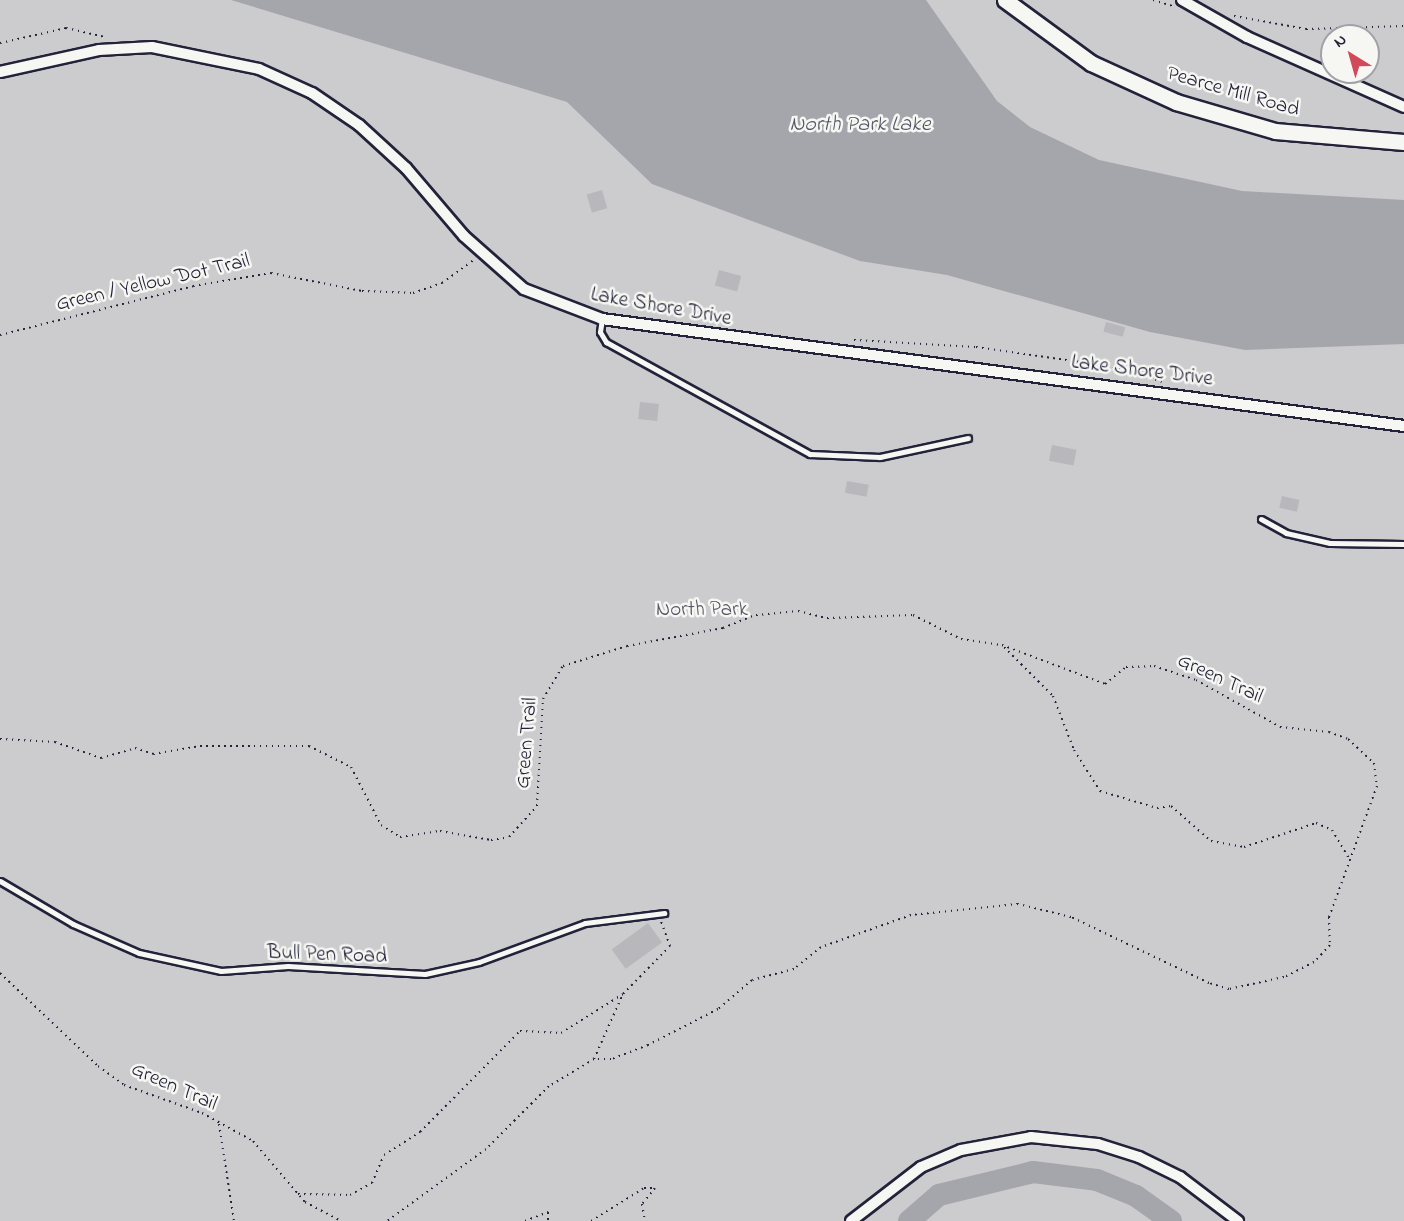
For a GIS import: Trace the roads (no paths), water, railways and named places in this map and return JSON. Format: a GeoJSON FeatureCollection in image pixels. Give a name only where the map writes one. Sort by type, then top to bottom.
{"type":"FeatureCollection","features":[{"type":"Feature","properties":{"kind":"street","name":"Pearce Mill Road"},"geometry":{"type":"LineString","coordinates":[[1005,0],[1091,63],[1176,102],[1275,131],[1404,142]]}},
{"type":"Feature","properties":{"kind":"street"},"geometry":{"type":"LineString","coordinates":[[1182,0],[1193,9],[1404,107]]}},
{"type":"Feature","properties":{"kind":"street","name":"Lake Shore Drive"},"geometry":{"type":"LineString","coordinates":[[0,72],[99,50],[152,47],[259,69],[312,93],[359,125],[482,254],[524,289],[602,319],[1404,426]]}},
{"type":"Feature","properties":{"kind":"street"},"geometry":{"type":"LineString","coordinates":[[851,1221],[921,1167],[961,1150],[1031,1137],[1089,1142],[1138,1157],[1180,1178],[1238,1221]]}},
{"type":"Feature","properties":{"kind":"lane"},"geometry":{"type":"LineString","coordinates":[[602,319],[600,333],[606,342],[810,454],[880,457],[968,438]]}},
{"type":"Feature","properties":{"kind":"lane"},"geometry":{"type":"LineString","coordinates":[[1261,519],[1286,533],[1319,541],[1404,544]]}},
{"type":"Feature","properties":{"kind":"lane","name":"Bull Pen Road"},"geometry":{"type":"LineString","coordinates":[[0,881],[73,924],[139,952],[221,971],[288,966],[425,974],[479,962],[585,923],[661,913]]}},
{"type":"Feature","properties":{"kind":"water","name":"North Park Lake"},"geometry":{"type":"Polygon","coordinates":[[[231,0],[926,0],[997,101],[1030,127],[1099,160],[1242,191],[1404,200],[1404,344],[1245,350],[1150,332],[947,275],[860,261],[652,184],[567,102],[231,0]]]}},
{"type":"Feature","properties":{"kind":"waterway"},"geometry":{"type":"LineString","coordinates":[[909,1221],[939,1195],[1033,1172],[1097,1180],[1136,1196],[1171,1221]]}},
{"type":"Feature","properties":{"kind":"park label","name":"North Park"},"geometry":{"type":"Point","coordinates":[702,610]}}]}
